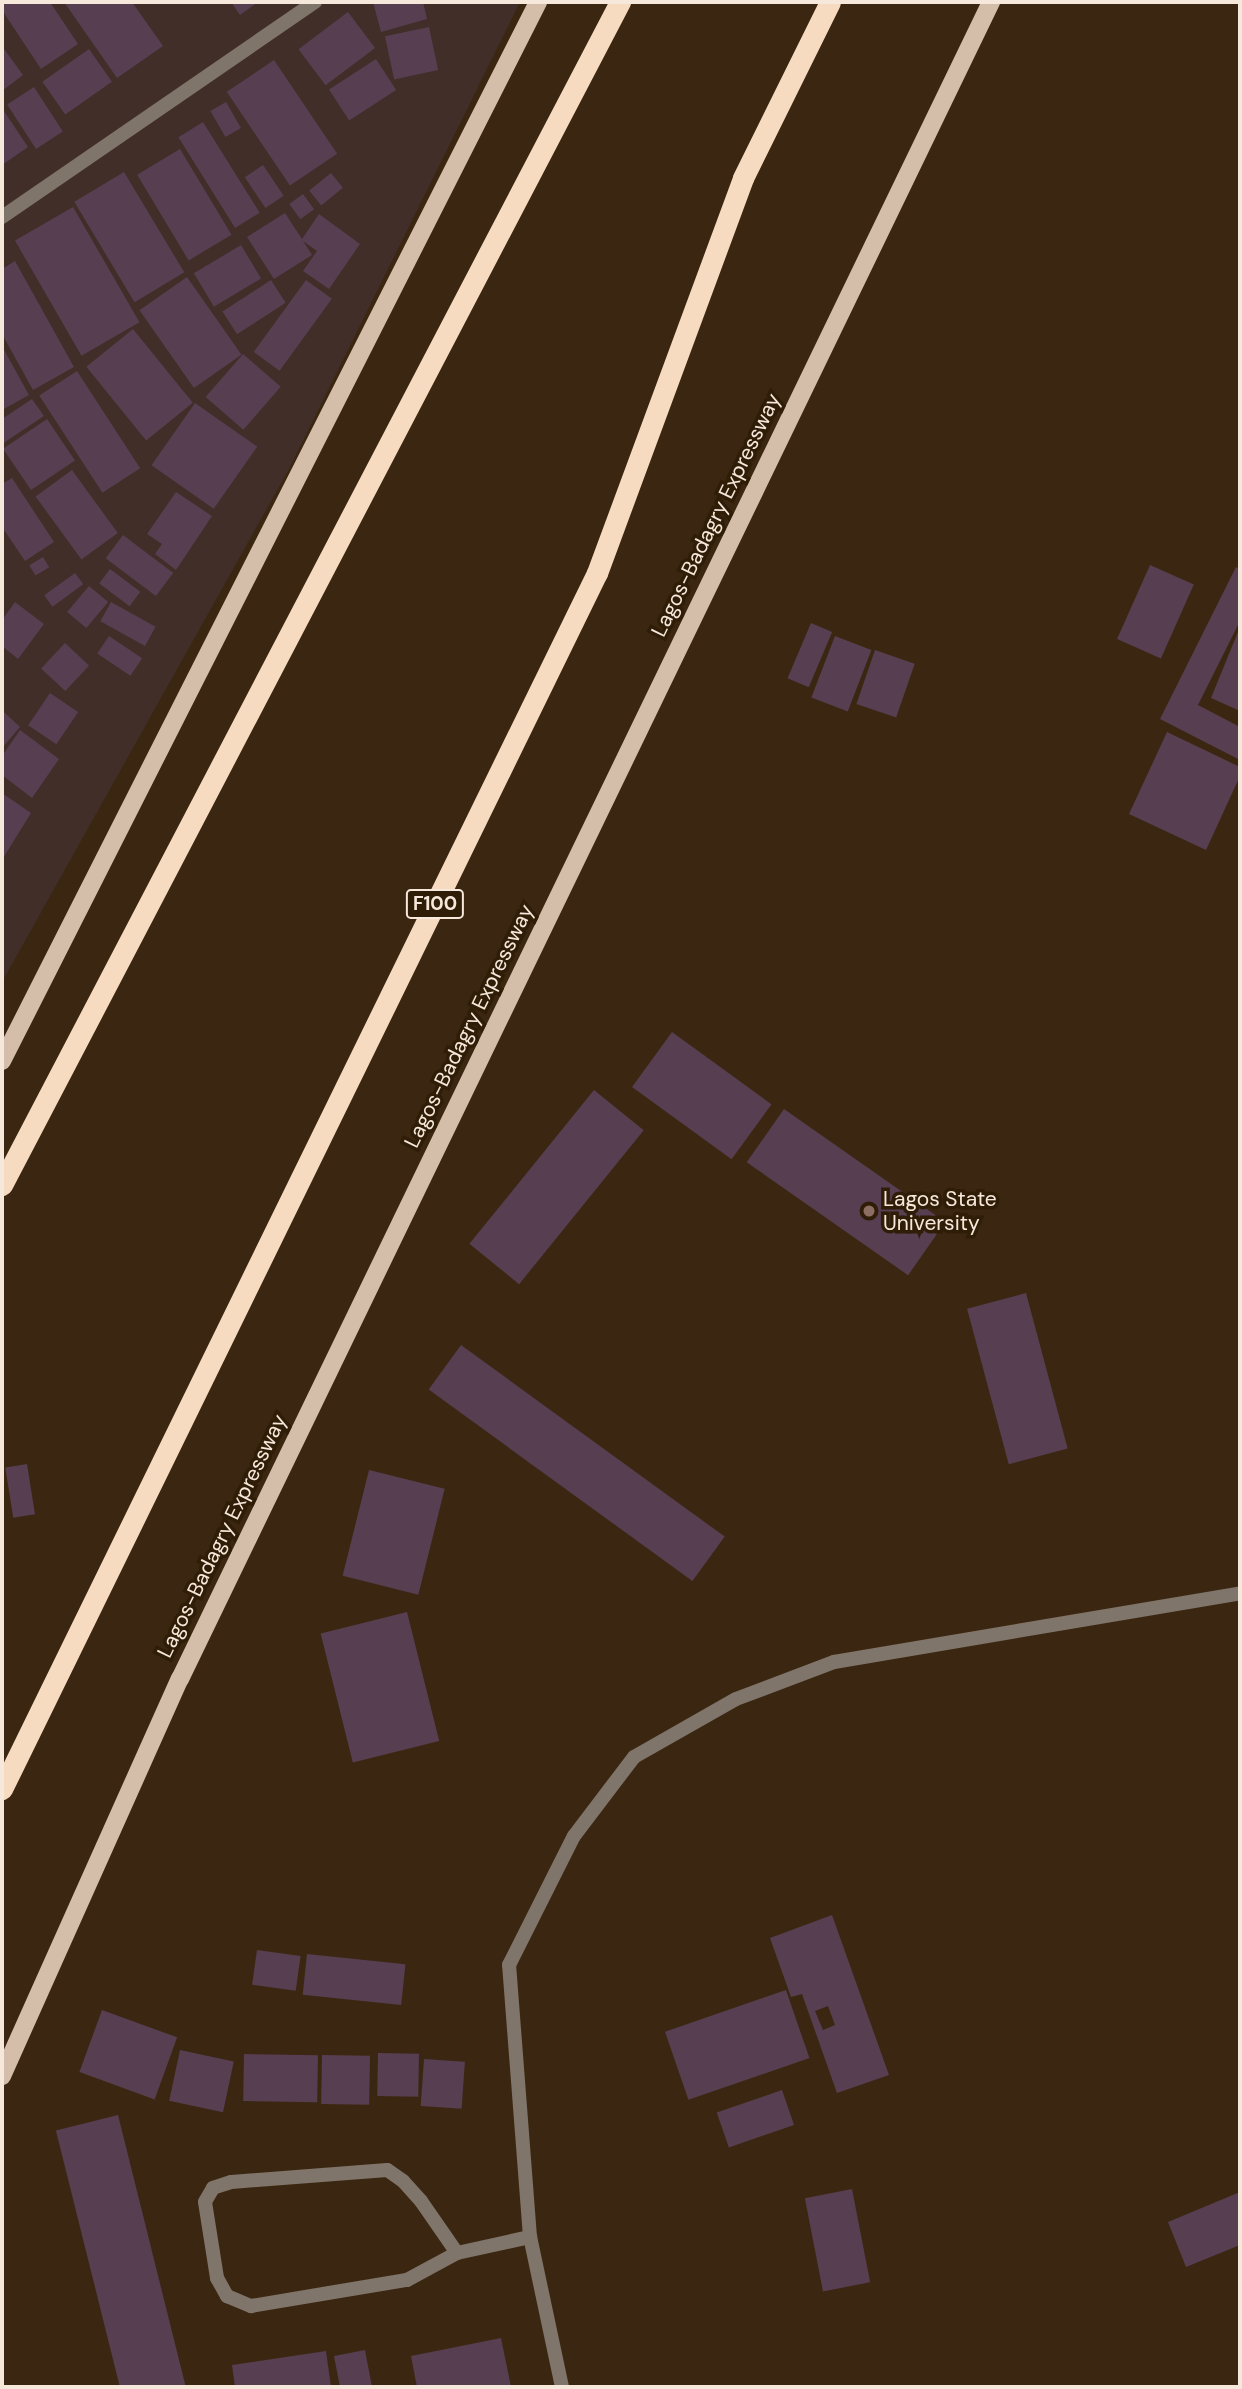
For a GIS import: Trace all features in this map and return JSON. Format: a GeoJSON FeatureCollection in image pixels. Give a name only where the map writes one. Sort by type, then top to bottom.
{"type":"FeatureCollection","features":[{"type":"Feature","properties":{"kind":"highway"},"geometry":{"type":"LineString","coordinates":[[2,1185],[620,2]]}},
{"type":"Feature","properties":{"kind":"highway","name":"F100"},"geometry":{"type":"LineString","coordinates":[[2,1789],[597,573],[743,178],[830,2]]}},
{"type":"Feature","properties":{"kind":"main road"},"geometry":{"type":"LineString","coordinates":[[2,1061],[538,2]]}},
{"type":"Feature","properties":{"kind":"main road","name":"Lagos-Badagry Expressway"},"geometry":{"type":"LineString","coordinates":[[2,2076],[186,1666],[992,2]]}},
{"type":"Feature","properties":{"kind":"street"},"geometry":{"type":"LineString","coordinates":[[2,217],[315,2]]}},
{"type":"Feature","properties":{"kind":"street"},"geometry":{"type":"LineString","coordinates":[[562,2387],[530,2237],[509,1965],[575,1836],[634,1757],[736,1699],[834,1662],[1240,1593]]}},
{"type":"Feature","properties":{"kind":"street"},"geometry":{"type":"LineString","coordinates":[[457,2253],[421,2201],[403,2181],[387,2170],[231,2182],[213,2188],[205,2202],[217,2278],[227,2296],[251,2306],[407,2280],[457,2253],[530,2237]]}},
{"type":"Feature","properties":{"kind":"shaded area"},"geometry":{"type":"Polygon","coordinates":[[[2,2],[520,2],[289,469],[2,982],[2,2]]]}},
{"type":"Feature","properties":{"kind":"building"},"geometry":{"type":"Polygon","coordinates":[[[2,2],[50,2],[78,44],[41,69],[2,10],[2,2]]]}},
{"type":"Feature","properties":{"kind":"building"},"geometry":{"type":"Polygon","coordinates":[[[64,2],[132,2],[163,46],[117,78],[64,2]]]}},
{"type":"Feature","properties":{"kind":"building"},"geometry":{"type":"Polygon","coordinates":[[[231,2],[258,2],[240,15],[231,2]]]}},
{"type":"Feature","properties":{"kind":"building"},"geometry":{"type":"Polygon","coordinates":[[[373,2],[423,2],[427,19],[381,32],[373,2]]]}},
{"type":"Feature","properties":{"kind":"building"},"geometry":{"type":"Polygon","coordinates":[[[348,12],[375,48],[326,85],[298,49],[348,12]]]}},
{"type":"Feature","properties":{"kind":"building"},"geometry":{"type":"Polygon","coordinates":[[[429,27],[438,70],[394,79],[385,36],[429,27]]]}},
{"type":"Feature","properties":{"kind":"building"},"geometry":{"type":"Polygon","coordinates":[[[2,46],[23,75],[2,91],[2,46]]]}},
{"type":"Feature","properties":{"kind":"building"},"geometry":{"type":"Polygon","coordinates":[[[89,49],[112,82],[65,114],[42,82],[89,49]]]}},
{"type":"Feature","properties":{"kind":"building"},"geometry":{"type":"Polygon","coordinates":[[[376,59],[396,90],[349,121],[329,89],[376,59]]]}},
{"type":"Feature","properties":{"kind":"building"},"geometry":{"type":"Polygon","coordinates":[[[274,60],[337,154],[290,186],[227,92],[274,60]]]}},
{"type":"Feature","properties":{"kind":"building"},"geometry":{"type":"Polygon","coordinates":[[[34,87],[63,131],[36,149],[7,104],[34,87]]]}},
{"type":"Feature","properties":{"kind":"building"},"geometry":{"type":"Polygon","coordinates":[[[226,102],[241,128],[225,137],[210,111],[226,102]]]}},
{"type":"Feature","properties":{"kind":"building"},"geometry":{"type":"Polygon","coordinates":[[[2,108],[28,147],[2,165],[2,108]]]}},
{"type":"Feature","properties":{"kind":"building"},"geometry":{"type":"Polygon","coordinates":[[[203,122],[260,213],[235,228],[178,137],[203,122]]]}},
{"type":"Feature","properties":{"kind":"building"},"geometry":{"type":"Polygon","coordinates":[[[180,149],[232,235],[189,260],[137,175],[180,149]]]}},
{"type":"Feature","properties":{"kind":"building"},"geometry":{"type":"Polygon","coordinates":[[[263,165],[284,196],[265,208],[245,177],[263,165]]]}},
{"type":"Feature","properties":{"kind":"building"},"geometry":{"type":"Polygon","coordinates":[[[124,172],[184,272],[135,302],[74,202],[124,172]]]}},
{"type":"Feature","properties":{"kind":"building"},"geometry":{"type":"Polygon","coordinates":[[[331,173],[343,188],[321,205],[309,191],[331,173]]]}},
{"type":"Feature","properties":{"kind":"building"},"geometry":{"type":"Polygon","coordinates":[[[303,194],[314,209],[300,219],[289,204],[303,194]]]}},
{"type":"Feature","properties":{"kind":"building"},"geometry":{"type":"Polygon","coordinates":[[[73,207],[140,322],[81,356],[15,241],[73,207]]]}},
{"type":"Feature","properties":{"kind":"building"},"geometry":{"type":"Polygon","coordinates":[[[285,213],[302,239],[319,214],[360,244],[329,289],[303,271],[317,251],[303,241],[312,255],[274,279],[247,237],[285,213]]]}},
{"type":"Feature","properties":{"kind":"building"},"geometry":{"type":"Polygon","coordinates":[[[241,245],[261,278],[214,307],[194,273],[241,245]]]}},
{"type":"Feature","properties":{"kind":"building"},"geometry":{"type":"Polygon","coordinates":[[[15,261],[74,367],[33,390],[2,334],[2,269],[15,261]]]}},
{"type":"Feature","properties":{"kind":"building"},"geometry":{"type":"Polygon","coordinates":[[[187,277],[241,355],[194,388],[139,310],[187,277]]]}},
{"type":"Feature","properties":{"kind":"building"},"geometry":{"type":"Polygon","coordinates":[[[271,280],[286,303],[237,334],[222,312],[271,280]]]}},
{"type":"Feature","properties":{"kind":"building"},"geometry":{"type":"Polygon","coordinates":[[[306,280],[332,299],[280,371],[254,352],[306,280]]]}},
{"type":"Feature","properties":{"kind":"building"},"geometry":{"type":"Polygon","coordinates":[[[133,329],[193,403],[146,441],[86,367],[133,329]]]}},
{"type":"Feature","properties":{"kind":"building"},"geometry":{"type":"Polygon","coordinates":[[[2,346],[29,395],[2,410],[2,346]]]}},
{"type":"Feature","properties":{"kind":"building"},"geometry":{"type":"Polygon","coordinates":[[[243,354],[281,387],[243,430],[206,397],[243,354]]]}},
{"type":"Feature","properties":{"kind":"building"},"geometry":{"type":"Polygon","coordinates":[[[77,371],[140,468],[102,493],[39,396],[77,371]]]}},
{"type":"Feature","properties":{"kind":"building"},"geometry":{"type":"Polygon","coordinates":[[[32,399],[44,416],[2,444],[2,419],[32,399]]]}},
{"type":"Feature","properties":{"kind":"building"},"geometry":{"type":"Polygon","coordinates":[[[195,403],[257,447],[214,509],[151,465],[195,403]]]}},
{"type":"Feature","properties":{"kind":"building"},"geometry":{"type":"Polygon","coordinates":[[[47,419],[75,460],[31,490],[3,449],[47,419]]]}},
{"type":"Feature","properties":{"kind":"building"},"geometry":{"type":"Polygon","coordinates":[[[72,470],[118,533],[81,560],[36,496],[72,470]]]}},
{"type":"Feature","properties":{"kind":"building"},"geometry":{"type":"Polygon","coordinates":[[[12,478],[54,542],[25,561],[2,527],[2,484],[12,478]]]}},
{"type":"Feature","properties":{"kind":"building"},"geometry":{"type":"Polygon","coordinates":[[[176,492],[212,516],[176,570],[155,554],[162,544],[147,534],[176,492]]]}},
{"type":"Feature","properties":{"kind":"building"},"geometry":{"type":"Polygon","coordinates":[[[123,535],[173,573],[156,596],[106,558],[123,535]]]}},
{"type":"Feature","properties":{"kind":"building"},"geometry":{"type":"Polygon","coordinates":[[[43,557],[49,567],[35,576],[29,565],[43,557]]]}},
{"type":"Feature","properties":{"kind":"building"},"geometry":{"type":"Polygon","coordinates":[[[1150,565],[1194,585],[1161,659],[1117,639],[1150,565]]]}},
{"type":"Feature","properties":{"kind":"building"},"geometry":{"type":"Polygon","coordinates":[[[1236,567],[1240,569],[1240,621],[1198,705],[1240,727],[1240,760],[1160,719],[1236,567]]]}},
{"type":"Feature","properties":{"kind":"building"},"geometry":{"type":"Polygon","coordinates":[[[110,569],[140,592],[130,606],[99,583],[110,569]]]}},
{"type":"Feature","properties":{"kind":"building"},"geometry":{"type":"Polygon","coordinates":[[[75,573],[83,584],[52,607],[44,595],[75,573]]]}},
{"type":"Feature","properties":{"kind":"building"},"geometry":{"type":"Polygon","coordinates":[[[89,586],[108,602],[86,628],[67,612],[89,586]]]}},
{"type":"Feature","properties":{"kind":"building"},"geometry":{"type":"Polygon","coordinates":[[[15,602],[44,624],[18,659],[2,646],[2,620],[15,602]]]}},
{"type":"Feature","properties":{"kind":"building"},"geometry":{"type":"Polygon","coordinates":[[[111,602],[156,627],[145,646],[100,621],[111,602]]]}},
{"type":"Feature","properties":{"kind":"building"},"geometry":{"type":"Polygon","coordinates":[[[811,623],[832,632],[809,687],[788,678],[811,623]]]}},
{"type":"Feature","properties":{"kind":"building"},"geometry":{"type":"Polygon","coordinates":[[[1240,627],[1240,711],[1211,698],[1240,627]]]}},
{"type":"Feature","properties":{"kind":"building"},"geometry":{"type":"Polygon","coordinates":[[[109,636],[142,658],[130,676],[97,653],[109,636]]]}},
{"type":"Feature","properties":{"kind":"building"},"geometry":{"type":"Polygon","coordinates":[[[835,636],[871,650],[848,712],[811,698],[835,636]]]}},
{"type":"Feature","properties":{"kind":"building"},"geometry":{"type":"Polygon","coordinates":[[[65,643],[89,666],[65,691],[41,669],[65,643]]]}},
{"type":"Feature","properties":{"kind":"building"},"geometry":{"type":"Polygon","coordinates":[[[875,650],[915,664],[896,718],[856,704],[875,650]]]}},
{"type":"Feature","properties":{"kind":"building"},"geometry":{"type":"Polygon","coordinates":[[[50,693],[78,712],[56,744],[28,725],[50,693]]]}},
{"type":"Feature","properties":{"kind":"building"},"geometry":{"type":"Polygon","coordinates":[[[4,712],[20,727],[2,748],[2,714],[4,712]]]}},
{"type":"Feature","properties":{"kind":"building"},"geometry":{"type":"Polygon","coordinates":[[[20,730],[59,759],[32,798],[2,775],[2,756],[20,730]]]}},
{"type":"Feature","properties":{"kind":"building"},"geometry":{"type":"Polygon","coordinates":[[[1167,732],[1240,767],[1240,776],[1206,850],[1129,814],[1167,732]]]}},
{"type":"Feature","properties":{"kind":"building"},"geometry":{"type":"Polygon","coordinates":[[[2,793],[31,813],[2,860],[2,793]]]}},
{"type":"Feature","properties":{"kind":"building"},"geometry":{"type":"Polygon","coordinates":[[[672,1032],[772,1104],[732,1159],[632,1087],[672,1032]]]}},
{"type":"Feature","properties":{"kind":"building"},"geometry":{"type":"Polygon","coordinates":[[[594,1090],[644,1130],[519,1284],[469,1244],[594,1090]]]}},
{"type":"Feature","properties":{"kind":"building"},"geometry":{"type":"Polygon","coordinates":[[[784,1109],[945,1222],[908,1275],[747,1162],[784,1109]]]}},
{"type":"Feature","properties":{"kind":"building"},"geometry":{"type":"Polygon","coordinates":[[[1026,1293],[1068,1449],[1009,1464],[967,1309],[1026,1293]]]}},
{"type":"Feature","properties":{"kind":"building"},"geometry":{"type":"Polygon","coordinates":[[[461,1345],[725,1537],[692,1581],[429,1389],[461,1345]]]}},
{"type":"Feature","properties":{"kind":"building"},"geometry":{"type":"Polygon","coordinates":[[[27,1464],[35,1514],[13,1518],[5,1467],[27,1464]]]}},
{"type":"Feature","properties":{"kind":"building"},"geometry":{"type":"Polygon","coordinates":[[[369,1470],[445,1489],[418,1595],[343,1576],[369,1470]]]}},
{"type":"Feature","properties":{"kind":"building"},"geometry":{"type":"Polygon","coordinates":[[[407,1612],[439,1741],[353,1763],[321,1634],[407,1612]]]}},
{"type":"Feature","properties":{"kind":"building"},"geometry":{"type":"Polygon","coordinates":[[[832,1915],[889,2075],[837,2093],[802,1994],[791,1997],[770,1938],[832,1915]],[[828,2006],[815,2011],[823,2030],[835,2025],[828,2006]]]}},
{"type":"Feature","properties":{"kind":"building"},"geometry":{"type":"Polygon","coordinates":[[[257,1950],[301,1956],[296,1991],[252,1985],[257,1950]]]}},
{"type":"Feature","properties":{"kind":"building"},"geometry":{"type":"Polygon","coordinates":[[[307,1954],[405,1964],[401,2005],[303,1995],[307,1954]]]}},
{"type":"Feature","properties":{"kind":"building"},"geometry":{"type":"Polygon","coordinates":[[[786,1990],[809,2058],[688,2100],[665,2032],[786,1990]]]}},
{"type":"Feature","properties":{"kind":"building"},"geometry":{"type":"Polygon","coordinates":[[[102,2010],[177,2037],[155,2099],[79,2072],[102,2010]]]}},
{"type":"Feature","properties":{"kind":"building"},"geometry":{"type":"Polygon","coordinates":[[[180,2050],[234,2061],[223,2112],[169,2101],[180,2050]]]}},
{"type":"Feature","properties":{"kind":"building"},"geometry":{"type":"Polygon","coordinates":[[[378,2053],[419,2054],[418,2097],[377,2096],[378,2053]]]}},
{"type":"Feature","properties":{"kind":"building"},"geometry":{"type":"Polygon","coordinates":[[[244,2054],[318,2055],[317,2102],[243,2101],[244,2054]]]}},
{"type":"Feature","properties":{"kind":"building"},"geometry":{"type":"Polygon","coordinates":[[[322,2055],[370,2056],[369,2105],[321,2104],[322,2055]]]}},
{"type":"Feature","properties":{"kind":"building"},"geometry":{"type":"Polygon","coordinates":[[[424,2059],[465,2062],[462,2109],[421,2106],[424,2059]]]}},
{"type":"Feature","properties":{"kind":"building"},"geometry":{"type":"Polygon","coordinates":[[[782,2090],[794,2125],[729,2147],[717,2112],[782,2090]]]}},
{"type":"Feature","properties":{"kind":"building"},"geometry":{"type":"Polygon","coordinates":[[[118,2115],[186,2387],[120,2387],[56,2130],[118,2115]]]}},
{"type":"Feature","properties":{"kind":"building"},"geometry":{"type":"Polygon","coordinates":[[[852,2189],[870,2282],[823,2291],[805,2198],[852,2189]]]}},
{"type":"Feature","properties":{"kind":"building"},"geometry":{"type":"Polygon","coordinates":[[[1240,2192],[1240,2245],[1186,2267],[1168,2222],[1240,2192]]]}},
{"type":"Feature","properties":{"kind":"building"},"geometry":{"type":"Polygon","coordinates":[[[501,2338],[511,2387],[417,2387],[411,2356],[501,2338]]]}},
{"type":"Feature","properties":{"kind":"building"},"geometry":{"type":"Polygon","coordinates":[[[365,2350],[372,2387],[340,2387],[334,2356],[365,2350]]]}},
{"type":"Feature","properties":{"kind":"building"},"geometry":{"type":"Polygon","coordinates":[[[326,2351],[331,2387],[235,2387],[232,2365],[326,2351]]]}},
{"type":"Feature","properties":{"kind":"place","name":"Lagos State University"},"geometry":{"type":"Point","coordinates":[869,1211]}}]}
